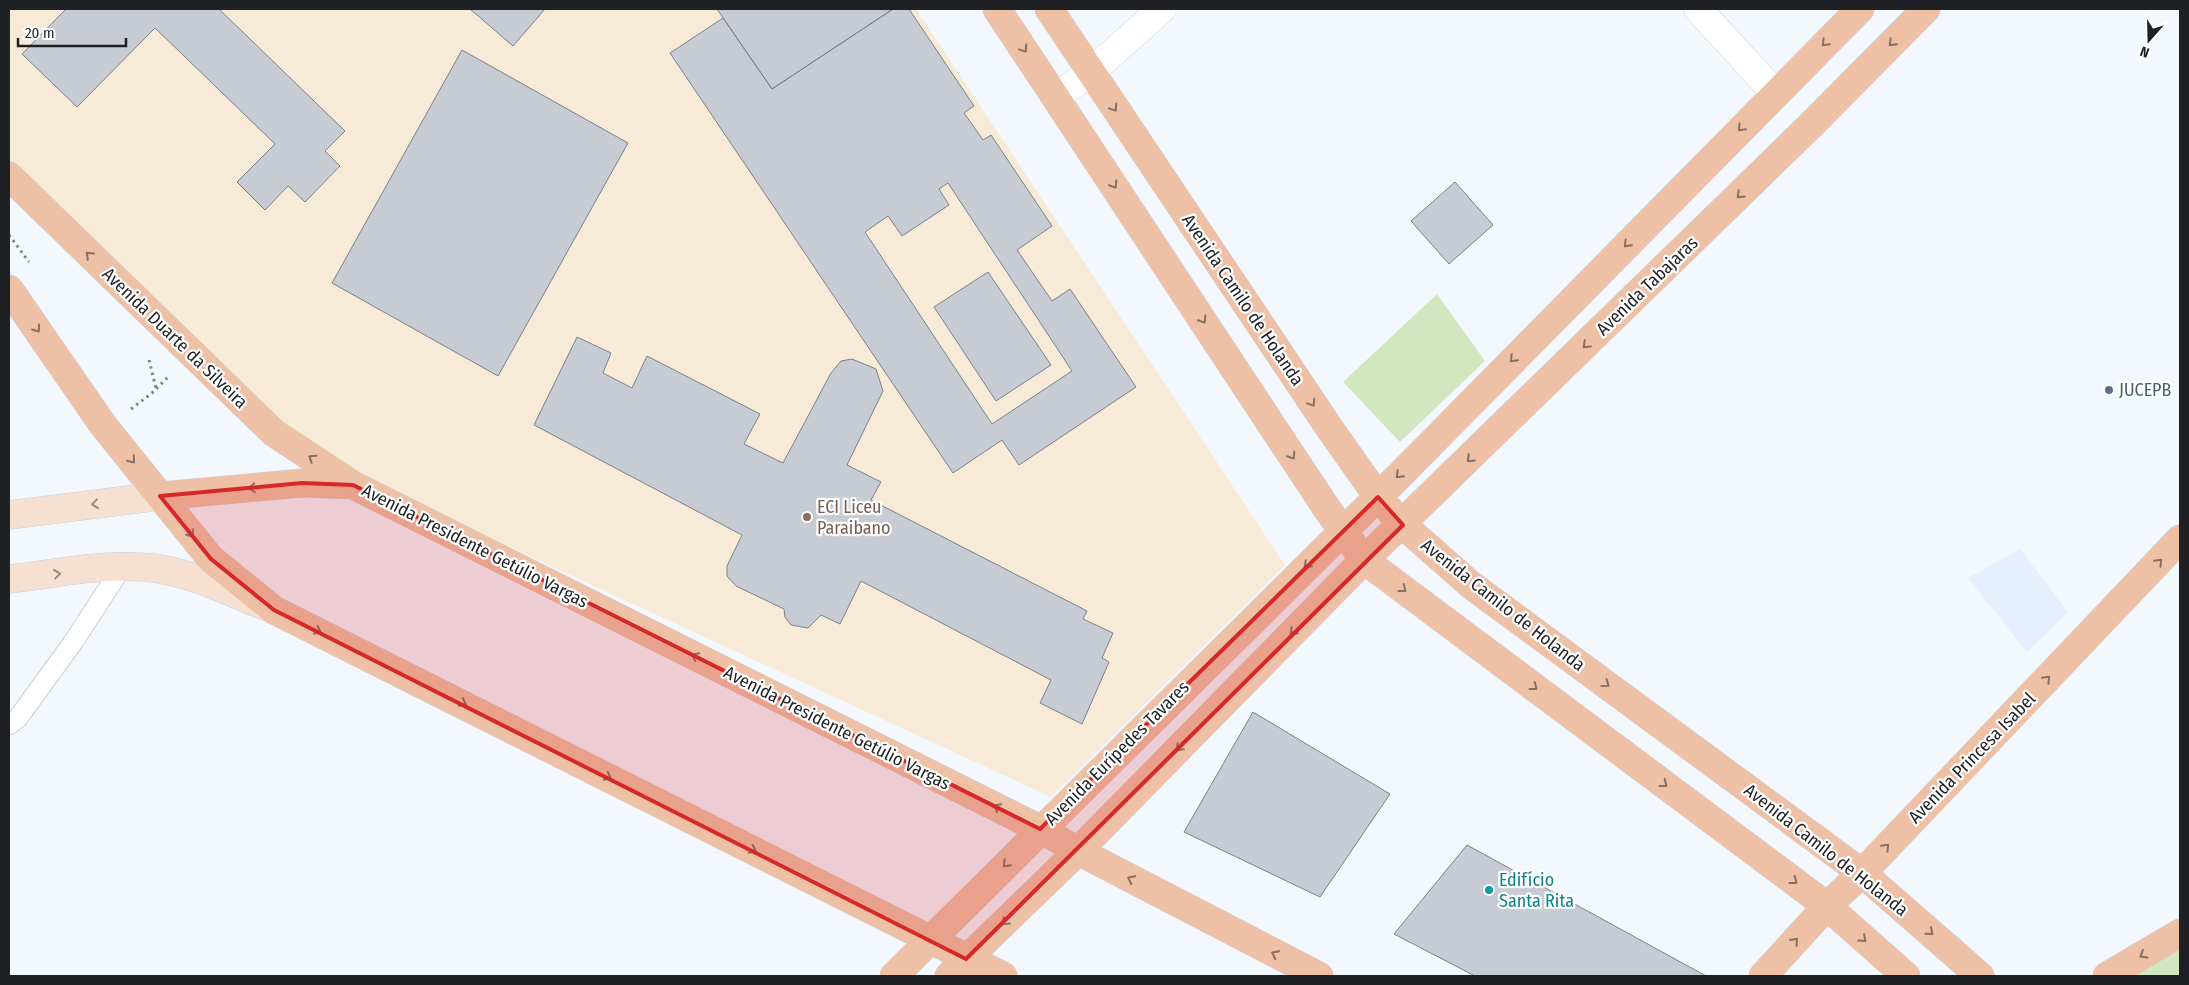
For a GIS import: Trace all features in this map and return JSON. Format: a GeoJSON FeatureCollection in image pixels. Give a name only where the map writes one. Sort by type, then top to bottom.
{"type":"FeatureCollection","features":[{"type":"Feature","properties":{"kind":"main road"},"geometry":{"type":"LineString","coordinates":[[997,9],[1342,531],[1364,560],[1827,906],[1906,976]]}},
{"type":"Feature","properties":{"kind":"main road","name":"Avenida Camilo de Holanda"},"geometry":{"type":"LineString","coordinates":[[1049,9],[1328,426],[1378,497],[1402,525],[1471,585],[1862,873],[1980,976]]}},
{"type":"Feature","properties":{"kind":"main road"},"geometry":{"type":"LineString","coordinates":[[1342,531],[1378,497],[1860,9]]}},
{"type":"Feature","properties":{"kind":"main road","name":"Avenida Tabajaras"},"geometry":{"type":"LineString","coordinates":[[1364,560],[1812,124],[1926,9]]}},
{"type":"Feature","properties":{"kind":"main road","name":"Avenida Duarte da Silveira"},"geometry":{"type":"LineString","coordinates":[[9,176],[274,433],[353,485]]}},
{"type":"Feature","properties":{"kind":"main road"},"geometry":{"type":"LineString","coordinates":[[9,289],[103,425],[211,559],[274,610]]}},
{"type":"Feature","properties":{"kind":"main road"},"geometry":{"type":"LineString","coordinates":[[9,515],[160,496],[302,482],[353,485]]}},
{"type":"Feature","properties":{"kind":"main road","name":"Avenida Presidente Getúlio Vargas"},"geometry":{"type":"LineString","coordinates":[[353,485],[1040,829],[1078,851],[1319,976]]}},
{"type":"Feature","properties":{"kind":"main road","name":"Avenida Eurípedes Tavares"},"geometry":{"type":"LineString","coordinates":[[894,976],[1342,531]]}},
{"type":"Feature","properties":{"kind":"main road","name":"Avenida Princesa Isabel"},"geometry":{"type":"LineString","coordinates":[[1763,976],[1827,906],[1862,873],[2180,540]]}},
{"type":"Feature","properties":{"kind":"main road"},"geometry":{"type":"LineString","coordinates":[[958,968],[1078,851],[1364,560]]}},
{"type":"Feature","properties":{"kind":"main road"},"geometry":{"type":"LineString","coordinates":[[9,579],[122,567],[154,568],[184,575],[274,610],[930,940],[958,968],[1003,976]]}},
{"type":"Feature","properties":{"kind":"main road"},"geometry":{"type":"LineString","coordinates":[[2107,976],[2180,933]]}},
{"type":"Feature","properties":{"kind":"street"},"geometry":{"type":"LineString","coordinates":[[1056,97],[1091,72],[1162,9]]}},
{"type":"Feature","properties":{"kind":"street"},"geometry":{"type":"LineString","coordinates":[[1698,9],[1775,93]]}},
{"type":"Feature","properties":{"kind":"lane"},"geometry":{"type":"LineString","coordinates":[[9,725],[18,718],[74,642],[122,567]]}},
{"type":"Feature","properties":{"kind":"path"},"geometry":{"type":"LineString","coordinates":[[129,411],[156,388]]}},
{"type":"Feature","properties":{"kind":"highlighted area"},"geometry":{"type":"Polygon","coordinates":[[[302,483],[353,485],[1040,829],[1378,497],[1403,525],[966,959],[274,610],[211,559],[160,496],[302,483]]]}},
{"type":"Feature","properties":{"kind":"shaded area"},"geometry":{"type":"Polygon","coordinates":[[[9,9],[916,9],[1285,565],[1051,797],[291,446],[9,161],[9,9]]]}},
{"type":"Feature","properties":{"kind":"shaded area"},"geometry":{"type":"Polygon","coordinates":[[[2020,549],[2068,612],[2027,652],[1968,578],[2020,549]]]}},
{"type":"Feature","properties":{"kind":"green space"},"geometry":{"type":"Polygon","coordinates":[[[1437,294],[1485,361],[1400,442],[1343,382],[1437,294]]]}},
{"type":"Feature","properties":{"kind":"green space"},"geometry":{"type":"Polygon","coordinates":[[[2180,942],[2180,976],[2126,976],[2180,942]]]}},
{"type":"Feature","properties":{"kind":"building"},"geometry":{"type":"Polygon","coordinates":[[[66,9],[219,9],[345,131],[325,151],[340,166],[305,202],[288,186],[265,210],[237,182],[275,144],[155,28],[77,107],[22,54],[66,9]]]}},
{"type":"Feature","properties":{"kind":"building"},"geometry":{"type":"Polygon","coordinates":[[[470,9],[545,9],[513,46],[470,9]]]}},
{"type":"Feature","properties":{"kind":"building"},"geometry":{"type":"Polygon","coordinates":[[[717,9],[893,9],[772,89],[717,9]]]}},
{"type":"Feature","properties":{"kind":"building"},"geometry":{"type":"Polygon","coordinates":[[[893,9],[909,9],[974,106],[964,113],[983,140],[991,135],[1052,226],[1017,250],[1052,301],[1070,289],[1136,387],[1019,465],[1002,440],[953,473],[670,53],[723,18],[772,89],[893,9]],[[948,183],[939,189],[949,205],[902,236],[888,216],[865,232],[992,424],[1072,371],[948,183]]]}},
{"type":"Feature","properties":{"kind":"building"},"geometry":{"type":"Polygon","coordinates":[[[462,50],[628,143],[498,376],[332,283],[462,50]]]}},
{"type":"Feature","properties":{"kind":"building"},"geometry":{"type":"Polygon","coordinates":[[[1455,182],[1493,225],[1449,264],[1411,221],[1455,182]]]}},
{"type":"Feature","properties":{"kind":"building"},"geometry":{"type":"Polygon","coordinates":[[[988,272],[1051,365],[996,401],[934,307],[988,272]]]}},
{"type":"Feature","properties":{"kind":"building","name":"ECI Liceu Paraibano"},"geometry":{"type":"Polygon","coordinates":[[[577,337],[611,353],[603,373],[632,388],[647,356],[760,414],[744,444],[783,463],[831,373],[841,361],[852,359],[876,369],[883,391],[847,465],[881,482],[871,500],[1087,611],[1083,619],[1113,633],[1102,658],[1109,662],[1082,724],[1040,703],[1051,680],[861,581],[840,624],[821,615],[808,628],[791,625],[785,617],[784,609],[736,586],[727,576],[727,566],[742,535],[534,425],[577,337]]]}},
{"type":"Feature","properties":{"kind":"building"},"geometry":{"type":"Polygon","coordinates":[[[1253,712],[1390,794],[1320,897],[1184,832],[1253,712]]]}},
{"type":"Feature","properties":{"kind":"building","name":"Edifício Santa Rita"},"geometry":{"type":"Polygon","coordinates":[[[1467,845],[1706,976],[1475,976],[1394,934],[1467,845]]]}},
{"type":"Feature","properties":{"kind":"place","name":"JUCEPB"},"geometry":{"type":"Point","coordinates":[2109,390]}},
{"type":"Feature","properties":{"kind":"place","name":"ECI Liceu Paraibano"},"geometry":{"type":"Point","coordinates":[807,517]}},
{"type":"Feature","properties":{"kind":"place","name":"Edifício Santa Rita"},"geometry":{"type":"Point","coordinates":[1489,890]}}]}
